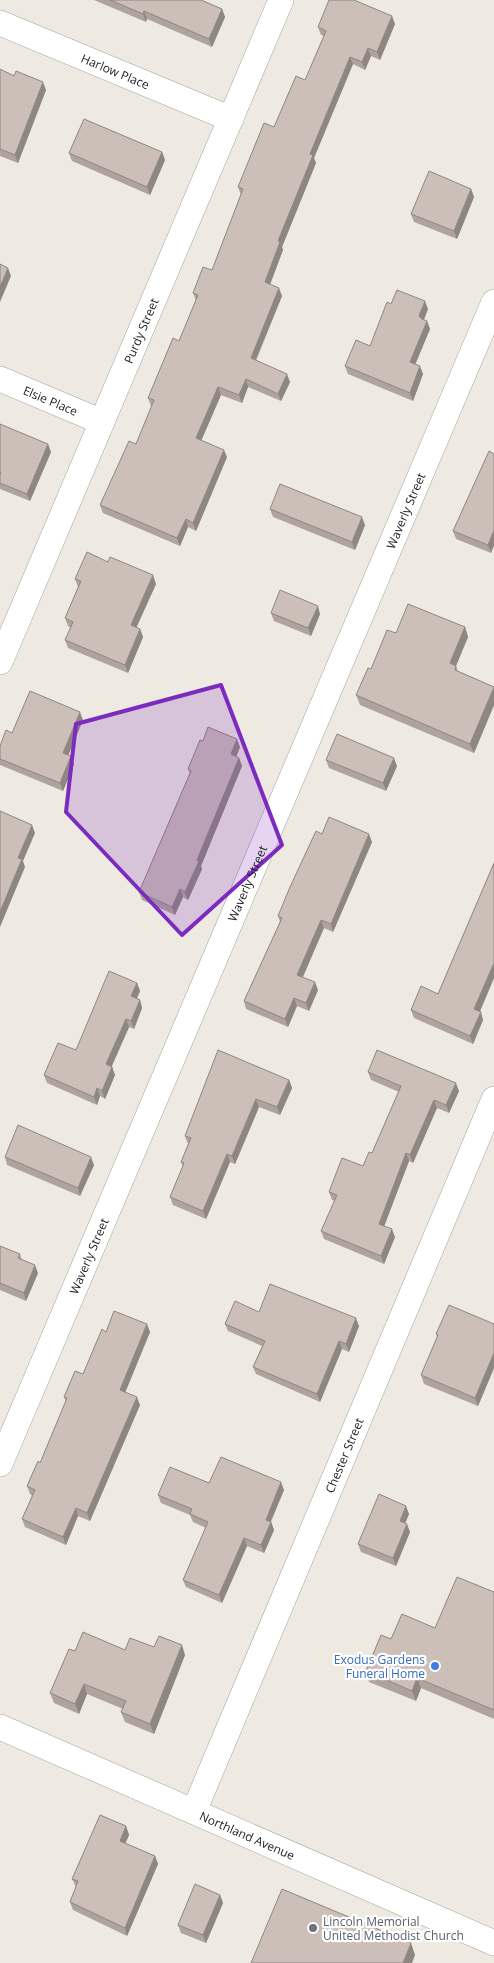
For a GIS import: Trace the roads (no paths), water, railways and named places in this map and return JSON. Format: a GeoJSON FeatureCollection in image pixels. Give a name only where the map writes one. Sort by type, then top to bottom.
{"type":"FeatureCollection","features":[{"type":"Feature","properties":{"kind":"street","name":"Purdy Street"},"geometry":{"type":"LineString","coordinates":[[0,662],[281,0]]}},
{"type":"Feature","properties":{"kind":"street","name":"Harlow Place"},"geometry":{"type":"LineString","coordinates":[[0,23],[231,119]]}},
{"type":"Feature","properties":{"kind":"street","name":"Waverly Street"},"geometry":{"type":"LineString","coordinates":[[0,1464],[494,302]]}},
{"type":"Feature","properties":{"kind":"street","name":"Elsie Place"},"geometry":{"type":"LineString","coordinates":[[0,379],[102,422]]}},
{"type":"Feature","properties":{"kind":"street","name":"Chester Street"},"geometry":{"type":"LineString","coordinates":[[194,1811],[494,1100]]}},
{"type":"Feature","properties":{"kind":"street","name":"Northland Avenue"},"geometry":{"type":"LineString","coordinates":[[0,1727],[494,1945]]}},
{"type":"Feature","properties":{"kind":"street"},"geometry":{"type":"LineString","coordinates":[[487,1963],[494,1945]]}},
{"type":"Feature","properties":{"kind":"place","name":"Exodus Gardens Funeral Home"},"geometry":{"type":"Point","coordinates":[435,1666]}},
{"type":"Feature","properties":{"kind":"place","name":"Lincoln Memorial United Methodist Church"},"geometry":{"type":"Point","coordinates":[313,1928]}}]}
